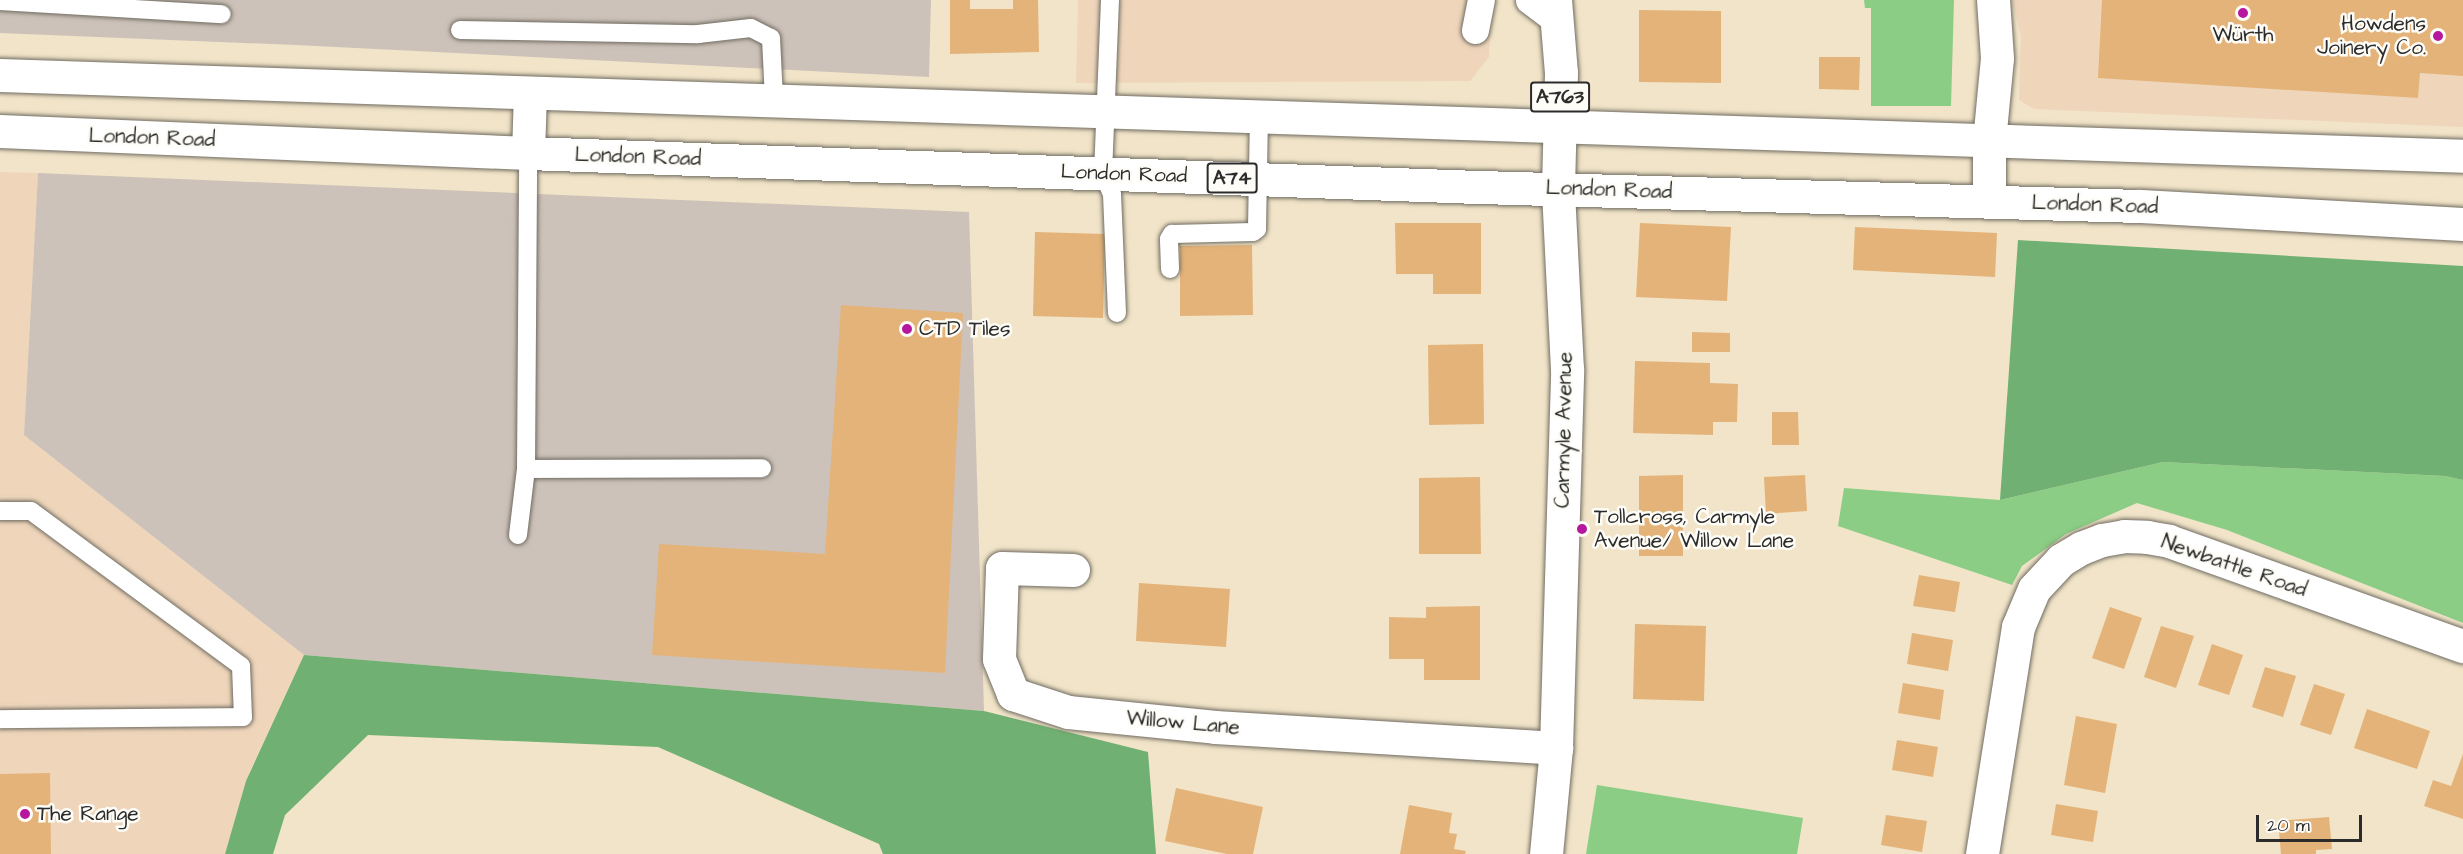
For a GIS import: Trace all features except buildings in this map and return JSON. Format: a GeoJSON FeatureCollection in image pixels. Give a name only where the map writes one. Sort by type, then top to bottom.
{"type":"FeatureCollection","features":[{"type":"Feature","properties":{"kind":"main road"},"geometry":{"type":"LineString","coordinates":[[1989,202],[1989,141],[1997,58],[1993,0]]}},
{"type":"Feature","properties":{"kind":"main road","name":"Carmyle Avenue"},"geometry":{"type":"LineString","coordinates":[[1546,854],[1556,748],[1567,369],[1558,189],[1561,73],[1551,6]]}},
{"type":"Feature","properties":{"kind":"main road"},"geometry":{"type":"LineString","coordinates":[[0,75],[2463,156]]}},
{"type":"Feature","properties":{"kind":"main road"},"geometry":{"type":"LineString","coordinates":[[528,153],[530,93]]}},
{"type":"Feature","properties":{"kind":"main road","name":"London Road"},"geometry":{"type":"LineString","coordinates":[[0,131],[528,153],[1258,179],[2140,206],[2463,224]]}},
{"type":"Feature","properties":{"kind":"main road","name":"Newbattle Road"},"geometry":{"type":"LineString","coordinates":[[1982,854],[2018,627],[2024,608],[2046,574],[2061,560],[2080,548],[2102,540],[2124,536],[2169,541],[2463,646]]}},
{"type":"Feature","properties":{"kind":"main road","name":"Willow Lane"},"geometry":{"type":"LineString","coordinates":[[1073,570],[1002,568],[999,659],[1013,694],[1068,712],[1215,727],[1556,748]]}},
{"type":"Feature","properties":{"kind":"street"},"geometry":{"type":"LineString","coordinates":[[1475,30],[1481,0]]}},
{"type":"Feature","properties":{"kind":"lane"},"geometry":{"type":"LineString","coordinates":[[0,0],[222,14]]}},
{"type":"Feature","properties":{"kind":"lane"},"geometry":{"type":"LineString","coordinates":[[1110,0],[1103,173],[1112,194],[1117,314]]}},
{"type":"Feature","properties":{"kind":"lane"},"geometry":{"type":"LineString","coordinates":[[460,30],[698,34],[751,28],[771,38],[774,100]]}},
{"type":"Feature","properties":{"kind":"lane"},"geometry":{"type":"LineString","coordinates":[[1170,269],[1169,239],[1172,234],[1253,232],[1257,229],[1260,116]]}},
{"type":"Feature","properties":{"kind":"lane"},"geometry":{"type":"LineString","coordinates":[[518,536],[526,469],[528,153]]}},
{"type":"Feature","properties":{"kind":"lane"},"geometry":{"type":"LineString","coordinates":[[526,469],[762,468]]}},
{"type":"Feature","properties":{"kind":"lane"},"geometry":{"type":"LineString","coordinates":[[0,511],[31,511],[241,666],[243,717],[0,719]]}},
{"type":"Feature","properties":{"kind":"shaded area"},"geometry":{"type":"Polygon","coordinates":[[[0,0],[931,0],[929,77],[296,45],[0,33],[0,0]]]}},
{"type":"Feature","properties":{"kind":"shaded area"},"geometry":{"type":"Polygon","coordinates":[[[1078,0],[1491,0],[1489,57],[1470,81],[1076,83],[1078,0]]]}},
{"type":"Feature","properties":{"kind":"shaded area"},"geometry":{"type":"Polygon","coordinates":[[[2012,0],[2463,0],[2463,127],[2034,109],[2019,100],[2021,37],[2012,0]]]}},
{"type":"Feature","properties":{"kind":"shaded area"},"geometry":{"type":"Polygon","coordinates":[[[0,172],[38,173],[24,435],[304,655],[250,771],[225,854],[0,854],[0,172]]]}},
{"type":"Feature","properties":{"kind":"shaded area"},"geometry":{"type":"Polygon","coordinates":[[[38,173],[969,212],[984,711],[304,655],[24,435],[38,173]]]}},
{"type":"Feature","properties":{"kind":"green space"},"geometry":{"type":"Polygon","coordinates":[[[1864,0],[1954,0],[1951,106],[1871,106],[1871,8],[1865,8],[1864,0]]]}},
{"type":"Feature","properties":{"kind":"green space"},"geometry":{"type":"Polygon","coordinates":[[[2018,240],[2463,266],[2463,480],[2445,476],[2163,462],[2000,500],[2018,240]]]}},
{"type":"Feature","properties":{"kind":"green space"},"geometry":{"type":"Polygon","coordinates":[[[2163,462],[2445,476],[2463,480],[2463,623],[2227,530],[2137,503],[2066,534],[2022,566],[2012,585],[1838,526],[1844,488],[2000,500],[2163,462]]]}},
{"type":"Feature","properties":{"kind":"green space"},"geometry":{"type":"Polygon","coordinates":[[[304,655],[984,711],[1148,752],[1156,854],[883,854],[879,844],[658,747],[368,735],[285,815],[273,854],[225,854],[246,781],[304,655]]]}},
{"type":"Feature","properties":{"kind":"green space"},"geometry":{"type":"Polygon","coordinates":[[[1597,785],[1803,818],[1797,854],[1586,854],[1597,785]]]}},
{"type":"Feature","properties":{"kind":"place","name":"Würth"},"geometry":{"type":"Point","coordinates":[2243,13]}},
{"type":"Feature","properties":{"kind":"place","name":"Howdens Joinery Co."},"geometry":{"type":"Point","coordinates":[2438,36]}},
{"type":"Feature","properties":{"kind":"place","name":"CTD Tiles"},"geometry":{"type":"Point","coordinates":[907,329]}},
{"type":"Feature","properties":{"kind":"place","name":"Tollcross, Carmyle Avenue/ Willow Lane"},"geometry":{"type":"Point","coordinates":[1582,529]}},
{"type":"Feature","properties":{"kind":"place","name":"The Range"},"geometry":{"type":"Point","coordinates":[25,814]}}]}
